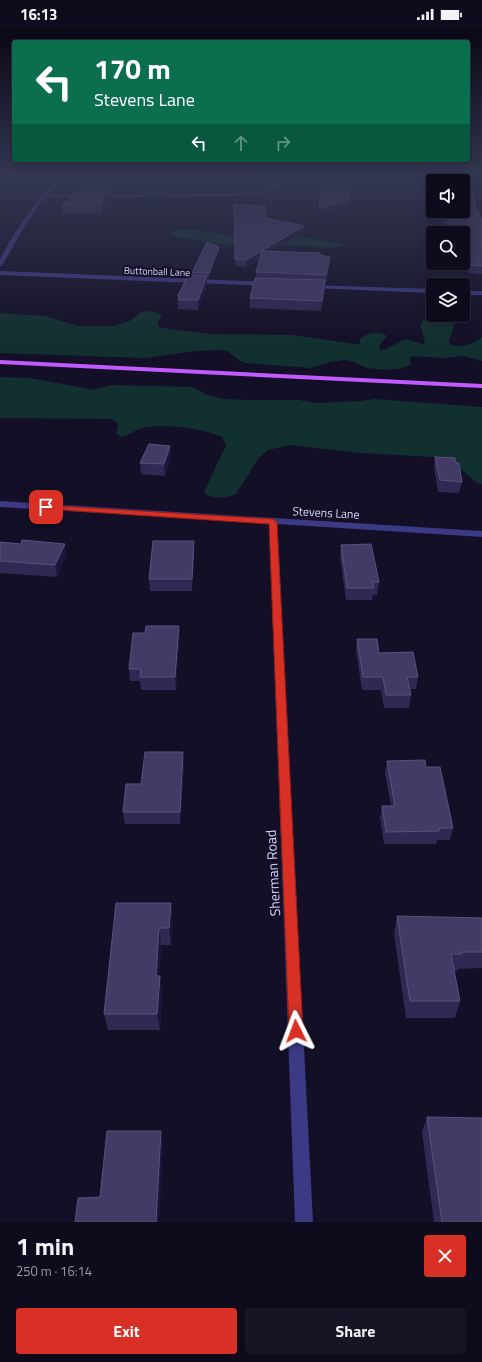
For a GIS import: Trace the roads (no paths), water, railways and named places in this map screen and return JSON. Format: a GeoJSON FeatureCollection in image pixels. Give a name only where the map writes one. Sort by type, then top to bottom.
{"type":"FeatureCollection","features":[{"type":"Feature","properties":{"kind":"main road"},"geometry":{"type":"LineString","coordinates":[[0,362],[482,386]]}},
{"type":"Feature","properties":{"kind":"street"},"geometry":{"type":"LineString","coordinates":[[0,264],[17,233]]}},
{"type":"Feature","properties":{"kind":"street","name":"Buttonball Lane"},"geometry":{"type":"LineString","coordinates":[[0,273],[270,284]]}},
{"type":"Feature","properties":{"kind":"street"},"geometry":{"type":"LineString","coordinates":[[302,286],[426,291]]}},
{"type":"Feature","properties":{"kind":"street"},"geometry":{"type":"LineString","coordinates":[[470,293],[482,293]]}},
{"type":"Feature","properties":{"kind":"street","name":"Stevens Lane"},"geometry":{"type":"LineString","coordinates":[[0,504],[482,534]]}},
{"type":"Feature","properties":{"kind":"street","name":"Sherman Road"},"geometry":{"type":"LineString","coordinates":[[273,522],[304,1222]]}}]}
